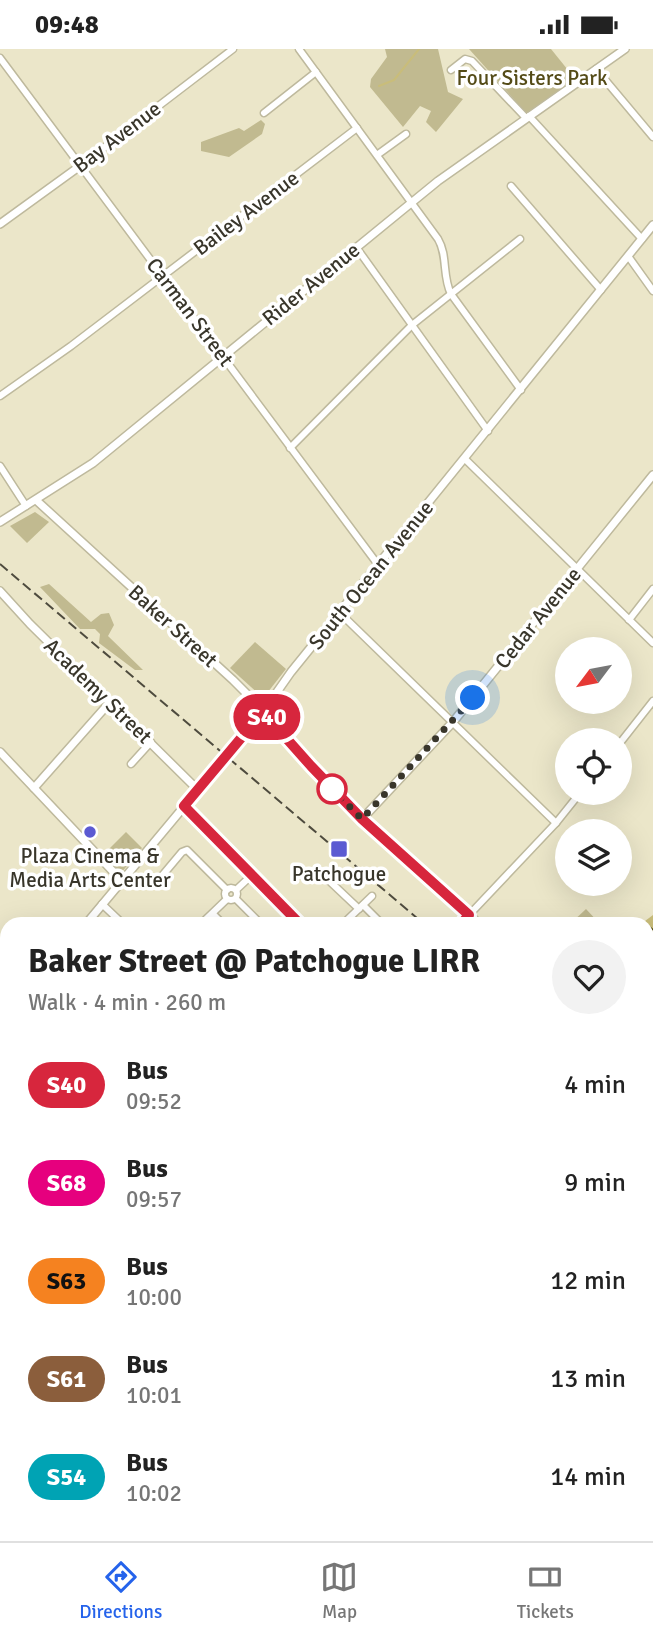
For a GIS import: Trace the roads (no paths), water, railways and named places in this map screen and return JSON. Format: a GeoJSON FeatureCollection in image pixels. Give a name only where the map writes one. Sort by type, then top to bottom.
{"type":"FeatureCollection","features":[{"type":"Feature","properties":{"kind":"street","name":"Bay Avenue"},"geometry":{"type":"LineString","coordinates":[[0,224],[233,49]]}},
{"type":"Feature","properties":{"kind":"street"},"geometry":{"type":"LineString","coordinates":[[299,49],[443,247],[445,281],[451,294],[521,390]]}},
{"type":"Feature","properties":{"kind":"street","name":"Rider Avenue"},"geometry":{"type":"LineString","coordinates":[[0,522],[93,463],[412,202],[625,49]]}},
{"type":"Feature","properties":{"kind":"street","name":"Carman Street"},"geometry":{"type":"LineString","coordinates":[[0,58],[379,566]]}},
{"type":"Feature","properties":{"kind":"street"},"geometry":{"type":"LineString","coordinates":[[451,70],[465,59],[472,61],[642,239]]}},
{"type":"Feature","properties":{"kind":"street"},"geometry":{"type":"LineString","coordinates":[[596,69],[653,137]]}},
{"type":"Feature","properties":{"kind":"street"},"geometry":{"type":"LineString","coordinates":[[264,113],[316,72]]}},
{"type":"Feature","properties":{"kind":"street","name":"Bailey Avenue"},"geometry":{"type":"LineString","coordinates":[[0,396],[71,346],[357,128]]}},
{"type":"Feature","properties":{"kind":"street"},"geometry":{"type":"LineString","coordinates":[[377,155],[406,134]]}},
{"type":"Feature","properties":{"kind":"street"},"geometry":{"type":"LineString","coordinates":[[511,186],[601,290]]}},
{"type":"Feature","properties":{"kind":"street","name":"South Ocean Avenue"},"geometry":{"type":"LineString","coordinates":[[92,917],[263,712],[291,672],[653,225]]}},
{"type":"Feature","properties":{"kind":"street"},"geometry":{"type":"LineString","coordinates":[[290,448],[412,325],[520,240]]}},
{"type":"Feature","properties":{"kind":"street"},"geometry":{"type":"LineString","coordinates":[[356,247],[488,431]]}},
{"type":"Feature","properties":{"kind":"street"},"geometry":{"type":"LineString","coordinates":[[628,256],[653,291]]}},
{"type":"Feature","properties":{"kind":"street"},"geometry":{"type":"LineString","coordinates":[[465,459],[653,643]]}},
{"type":"Feature","properties":{"kind":"street"},"geometry":{"type":"LineString","coordinates":[[0,466],[26,506]]}},
{"type":"Feature","properties":{"kind":"street","name":"Cedar Avenue"},"geometry":{"type":"LineString","coordinates":[[362,819],[453,722],[653,475]]}},
{"type":"Feature","properties":{"kind":"street","name":"Baker Street"},"geometry":{"type":"LineString","coordinates":[[36,500],[233,680],[362,819],[469,915]]}},
{"type":"Feature","properties":{"kind":"street"},"geometry":{"type":"LineString","coordinates":[[629,619],[653,589]]}},
{"type":"Feature","properties":{"kind":"street","name":"Academy Street"},"geometry":{"type":"LineString","coordinates":[[0,591],[197,789]]}},
{"type":"Feature","properties":{"kind":"street"},"geometry":{"type":"LineString","coordinates":[[340,613],[555,822]]}},
{"type":"Feature","properties":{"kind":"street"},"geometry":{"type":"LineString","coordinates":[[632,728],[653,701]]}},
{"type":"Feature","properties":{"kind":"street"},"geometry":{"type":"LineString","coordinates":[[34,788],[110,702]]}},
{"type":"Feature","properties":{"kind":"street"},"geometry":{"type":"LineString","coordinates":[[131,764],[151,742]]}},
{"type":"Feature","properties":{"kind":"street"},"geometry":{"type":"LineString","coordinates":[[0,752],[122,881]]}},
{"type":"Feature","properties":{"kind":"street"},"geometry":{"type":"LineString","coordinates":[[559,819],[570,805]]}},
{"type":"Feature","properties":{"kind":"street"},"geometry":{"type":"LineString","coordinates":[[184,806],[293,917]]}},
{"type":"Feature","properties":{"kind":"street"},"geometry":{"type":"LineString","coordinates":[[469,915],[555,824]]}},
{"type":"Feature","properties":{"kind":"street"},"geometry":{"type":"LineString","coordinates":[[156,883],[182,852],[187,850],[227,890],[227,899],[209,917]]}},
{"type":"Feature","properties":{"kind":"street"},"geometry":{"type":"LineString","coordinates":[[321,874],[373,917]]}},
{"type":"Feature","properties":{"kind":"street"},"geometry":{"type":"LineString","coordinates":[[252,875],[236,890],[236,899],[254,917]]}},
{"type":"Feature","properties":{"kind":"street"},"geometry":{"type":"LineString","coordinates":[[227,890],[236,890]]}},
{"type":"Feature","properties":{"kind":"street"},"geometry":{"type":"LineString","coordinates":[[350,917],[372,896]]}},
{"type":"Feature","properties":{"kind":"street"},"geometry":{"type":"LineString","coordinates":[[227,899],[236,899]]}},
{"type":"Feature","properties":{"kind":"street"},"geometry":{"type":"LineString","coordinates":[[102,904],[116,917]]}},
{"type":"Feature","properties":{"kind":"street"},"geometry":{"type":"LineString","coordinates":[[213,914],[216,917]]}},
{"type":"Feature","properties":{"kind":"waterway"},"geometry":{"type":"LineString","coordinates":[[379,86],[394,80],[419,49]]}},
{"type":"Feature","properties":{"kind":"railway"},"geometry":{"type":"LineString","coordinates":[[0,564],[416,917]]}},
{"type":"Feature","properties":{"kind":"place","name":"Plaza Cinema & Media Arts Center"},"geometry":{"type":"Point","coordinates":[90,832]}},
{"type":"Feature","properties":{"kind":"place","name":"Patchogue"},"geometry":{"type":"Point","coordinates":[339,849]}},
{"type":"Feature","properties":{"kind":"park label","name":"Four Sisters Park"},"geometry":{"type":"Point","coordinates":[532,78]}}]}
